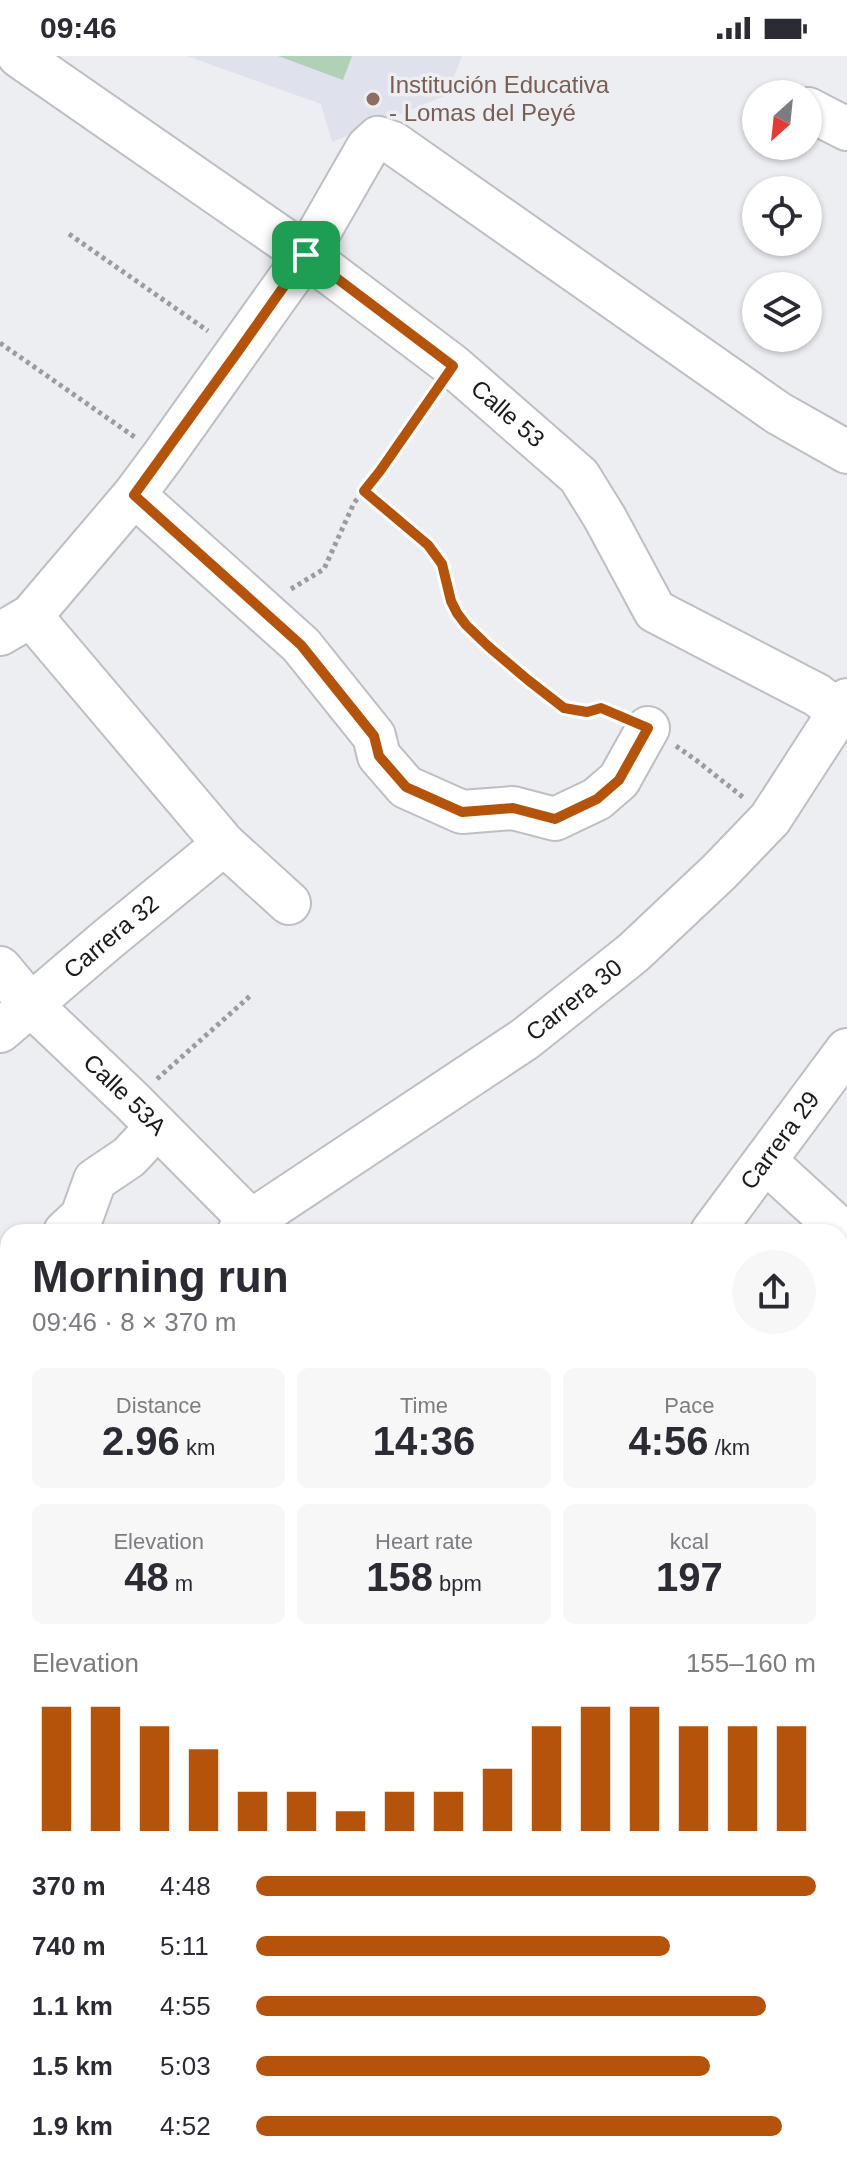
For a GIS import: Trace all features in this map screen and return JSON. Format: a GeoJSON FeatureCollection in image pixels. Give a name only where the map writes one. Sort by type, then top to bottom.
{"type":"FeatureCollection","features":[{"type":"Feature","properties":{"kind":"street","name":"Calle 53"},"geometry":{"type":"LineString","coordinates":[[19,56],[306,255],[453,366],[579,476],[655,611],[817,695],[838,731]]}},
{"type":"Feature","properties":{"kind":"street"},"geometry":{"type":"LineString","coordinates":[[822,116],[847,129]]}},
{"type":"Feature","properties":{"kind":"street"},"geometry":{"type":"LineString","coordinates":[[289,903],[224,844],[16,625],[134,495],[163,456],[306,255],[368,147],[378,138],[393,143],[778,413],[847,452]]}},
{"type":"Feature","properties":{"kind":"street"},"geometry":{"type":"LineString","coordinates":[[134,495],[301,645],[374,736],[379,756],[406,787],[462,812],[513,808],[555,819],[597,799],[619,780],[648,728]]}},
{"type":"Feature","properties":{"kind":"street","name":"Carrera 30"},"geometry":{"type":"LineString","coordinates":[[248,1224],[525,1039],[633,953],[770,819],[838,731]]}},
{"type":"Feature","properties":{"kind":"street","name":"Carrera 32"},"geometry":{"type":"LineString","coordinates":[[15,1017],[224,844]]}},
{"type":"Feature","properties":{"kind":"street","name":"Calle 53A"},"geometry":{"type":"LineString","coordinates":[[0,968],[15,1017],[145,1114],[243,1224]]}},
{"type":"Feature","properties":{"kind":"street","name":"Carrera 29"},"geometry":{"type":"LineString","coordinates":[[718,1224],[847,1050]]}},
{"type":"Feature","properties":{"kind":"street"},"geometry":{"type":"LineString","coordinates":[[74,1224],[82,1216],[95,1180],[129,1157],[145,1114]]}},
{"type":"Feature","properties":{"kind":"street"},"geometry":{"type":"LineString","coordinates":[[765,1161],[834,1224]]}},
{"type":"Feature","properties":{"kind":"path"},"geometry":{"type":"LineString","coordinates":[[69,234],[239,350]]}},
{"type":"Feature","properties":{"kind":"path"},"geometry":{"type":"LineString","coordinates":[[0,343],[163,456]]}},
{"type":"Feature","properties":{"kind":"path"},"geometry":{"type":"LineString","coordinates":[[259,608],[324,569],[354,503],[453,366]]}},
{"type":"Feature","properties":{"kind":"path"},"geometry":{"type":"LineString","coordinates":[[364,491],[428,545],[442,564],[457,613],[489,647],[528,680],[564,708],[587,712],[601,708],[648,728],[696,760],[770,819]]}},
{"type":"Feature","properties":{"kind":"path"},"geometry":{"type":"LineString","coordinates":[[145,1114],[250,996]]}},
{"type":"Feature","properties":{"kind":"shaded area","name":"Institución Educativa - Lomas del Peyé"},"geometry":{"type":"Polygon","coordinates":[[[187,56],[462,56],[447,95],[332,142],[321,104],[187,56]]]}},
{"type":"Feature","properties":{"kind":"green space"},"geometry":{"type":"Polygon","coordinates":[[[278,56],[352,56],[343,80],[278,56]]]}},
{"type":"Feature","properties":{"kind":"place","name":"Institución Educativa - Lomas del Peyé"},"geometry":{"type":"Point","coordinates":[373,99]}},
{"type":"Feature","properties":{"kind":"route"},"geometry":{"type":"LineString","coordinates":[[306,255],[453,366],[364,491],[428,545],[442,564],[457,613],[489,647],[528,680],[564,708],[587,712],[601,708],[648,728],[619,780],[597,799],[555,819],[513,808],[462,812],[406,787],[379,756],[374,736],[301,645],[134,495],[306,255]]}}]}
